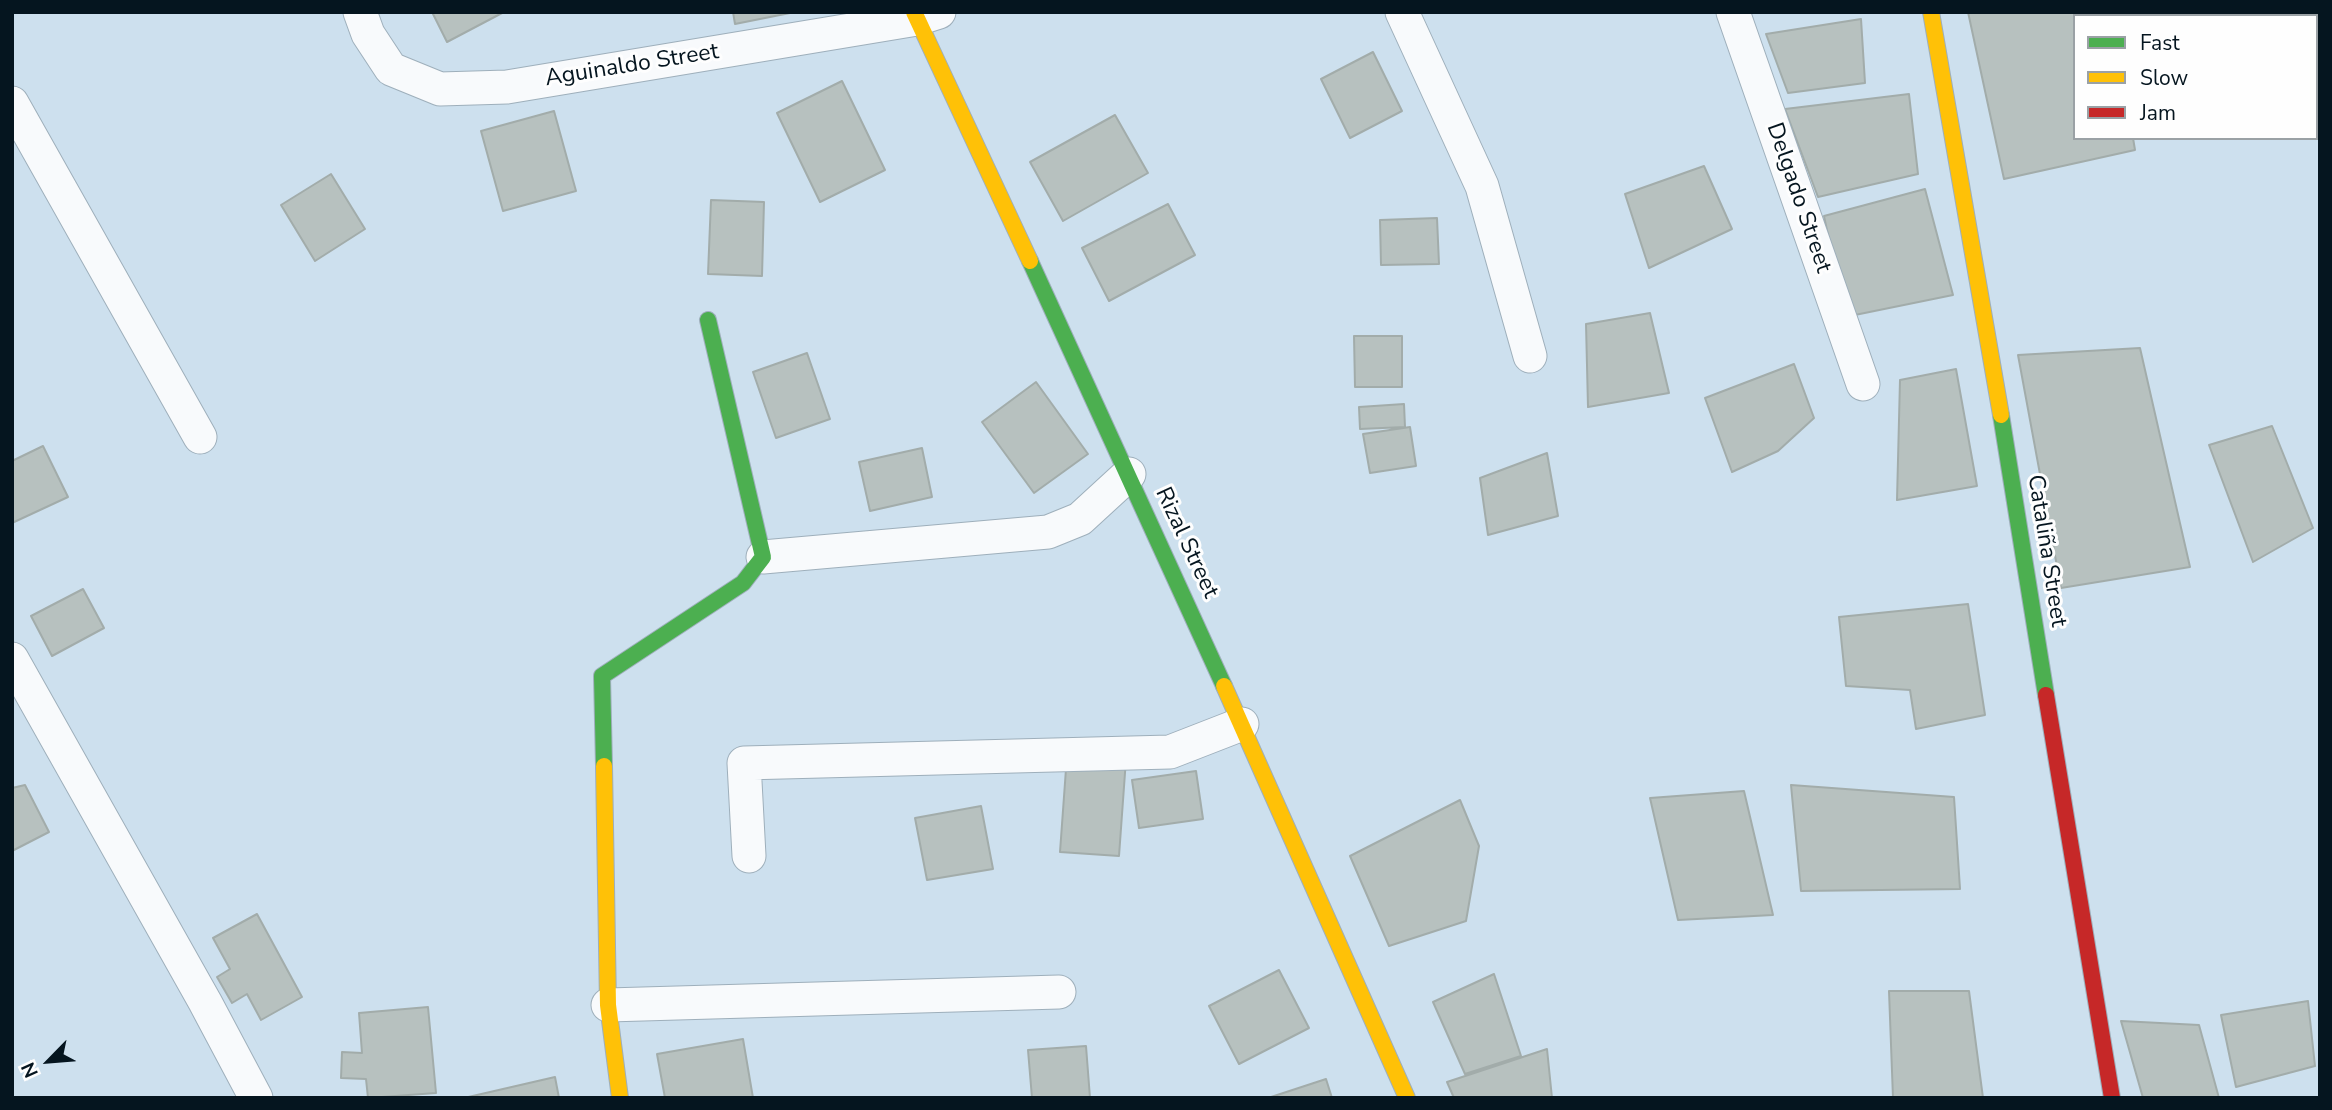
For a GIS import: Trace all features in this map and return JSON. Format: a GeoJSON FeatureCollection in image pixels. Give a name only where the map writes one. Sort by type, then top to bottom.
{"type":"FeatureCollection","features":[{"type":"Feature","properties":{"kind":"street","name":"Aguinaldo Street"},"geometry":{"type":"LineString","coordinates":[[360,12],[368,34],[391,69],[440,89],[507,87],[923,14]]}},
{"type":"Feature","properties":{"kind":"street"},"geometry":{"type":"LineString","coordinates":[[1402,12],[1482,186],[1530,356]]}},
{"type":"Feature","properties":{"kind":"street","name":"Delgado Street"},"geometry":{"type":"LineString","coordinates":[[1733,12],[1863,384]]}},
{"type":"Feature","properties":{"kind":"street","name":"Cataliña Street"},"geometry":{"type":"LineString","coordinates":[[1931,12],[1992,362],[2112,1098]]}},
{"type":"Feature","properties":{"kind":"street","name":"Rizal Street"},"geometry":{"type":"LineString","coordinates":[[923,14],[1407,1098]]}},
{"type":"Feature","properties":{"kind":"street"},"geometry":{"type":"LineString","coordinates":[[12,103],[200,437]]}},
{"type":"Feature","properties":{"kind":"street"},"geometry":{"type":"LineString","coordinates":[[708,320],[763,557]]}},
{"type":"Feature","properties":{"kind":"street"},"geometry":{"type":"LineString","coordinates":[[620,1098],[608,1005],[603,676],[743,583],[763,557],[1048,532],[1080,519],[1129,474]]}},
{"type":"Feature","properties":{"kind":"street"},"geometry":{"type":"LineString","coordinates":[[12,659],[256,1098]]}},
{"type":"Feature","properties":{"kind":"street"},"geometry":{"type":"LineString","coordinates":[[749,856],[744,762],[1170,752],[1242,724]]}},
{"type":"Feature","properties":{"kind":"street"},"geometry":{"type":"LineString","coordinates":[[608,1005],[1059,992]]}},
{"type":"Feature","properties":{"kind":"building"},"geometry":{"type":"Polygon","coordinates":[[[432,12],[504,12],[447,42],[432,12]]]}},
{"type":"Feature","properties":{"kind":"building"},"geometry":{"type":"Polygon","coordinates":[[[733,12],[795,12],[735,24],[733,12]]]}},
{"type":"Feature","properties":{"kind":"building"},"geometry":{"type":"Polygon","coordinates":[[[1968,12],[2109,12],[2073,14],[2073,140],[2133,140],[2135,150],[2004,179],[1968,12]]]}},
{"type":"Feature","properties":{"kind":"building"},"geometry":{"type":"Polygon","coordinates":[[[1861,19],[1865,83],[1788,93],[1766,34],[1861,19]]]}},
{"type":"Feature","properties":{"kind":"building"},"geometry":{"type":"Polygon","coordinates":[[[1373,52],[1402,111],[1350,138],[1321,79],[1373,52]]]}},
{"type":"Feature","properties":{"kind":"building"},"geometry":{"type":"Polygon","coordinates":[[[842,81],[885,170],[820,202],[777,113],[842,81]]]}},
{"type":"Feature","properties":{"kind":"building"},"geometry":{"type":"Polygon","coordinates":[[[1909,94],[1918,174],[1818,197],[1785,109],[1909,94]]]}},
{"type":"Feature","properties":{"kind":"building"},"geometry":{"type":"Polygon","coordinates":[[[554,111],[576,191],[503,211],[481,131],[554,111]]]}},
{"type":"Feature","properties":{"kind":"building"},"geometry":{"type":"Polygon","coordinates":[[[1115,115],[1148,173],[1063,221],[1030,162],[1115,115]]]}},
{"type":"Feature","properties":{"kind":"building"},"geometry":{"type":"Polygon","coordinates":[[[1704,166],[1732,229],[1649,268],[1625,194],[1704,166]]]}},
{"type":"Feature","properties":{"kind":"building"},"geometry":{"type":"Polygon","coordinates":[[[331,174],[365,229],[315,261],[281,205],[331,174]]]}},
{"type":"Feature","properties":{"kind":"building"},"geometry":{"type":"Polygon","coordinates":[[[1925,189],[1953,295],[1845,317],[1824,216],[1925,189]]]}},
{"type":"Feature","properties":{"kind":"building"},"geometry":{"type":"Polygon","coordinates":[[[711,200],[764,202],[762,276],[708,274],[711,200]]]}},
{"type":"Feature","properties":{"kind":"building"},"geometry":{"type":"Polygon","coordinates":[[[1168,204],[1195,255],[1109,301],[1082,248],[1168,204]]]}},
{"type":"Feature","properties":{"kind":"building"},"geometry":{"type":"Polygon","coordinates":[[[1437,218],[1439,264],[1381,265],[1380,220],[1437,218]]]}},
{"type":"Feature","properties":{"kind":"building"},"geometry":{"type":"Polygon","coordinates":[[[1650,313],[1669,393],[1588,407],[1586,324],[1650,313]]]}},
{"type":"Feature","properties":{"kind":"building"},"geometry":{"type":"Polygon","coordinates":[[[1354,336],[1402,336],[1402,387],[1355,387],[1354,336]]]}},
{"type":"Feature","properties":{"kind":"building"},"geometry":{"type":"Polygon","coordinates":[[[2140,348],[2190,567],[2061,588],[2018,355],[2140,348]]]}},
{"type":"Feature","properties":{"kind":"building"},"geometry":{"type":"Polygon","coordinates":[[[807,353],[830,419],[776,438],[753,372],[807,353]]]}},
{"type":"Feature","properties":{"kind":"building"},"geometry":{"type":"Polygon","coordinates":[[[1794,364],[1814,418],[1778,451],[1732,472],[1705,398],[1794,364]]]}},
{"type":"Feature","properties":{"kind":"building"},"geometry":{"type":"Polygon","coordinates":[[[1956,369],[1977,486],[1897,500],[1900,380],[1956,369]]]}},
{"type":"Feature","properties":{"kind":"building"},"geometry":{"type":"Polygon","coordinates":[[[1036,382],[1088,454],[1034,493],[982,422],[1036,382]]]}},
{"type":"Feature","properties":{"kind":"building"},"geometry":{"type":"Polygon","coordinates":[[[1404,404],[1405,427],[1360,429],[1359,407],[1404,404]]]}},
{"type":"Feature","properties":{"kind":"building"},"geometry":{"type":"Polygon","coordinates":[[[2272,426],[2313,528],[2253,562],[2209,445],[2272,426]]]}},
{"type":"Feature","properties":{"kind":"building"},"geometry":{"type":"Polygon","coordinates":[[[1410,427],[1416,466],[1370,473],[1363,434],[1410,427]]]}},
{"type":"Feature","properties":{"kind":"building"},"geometry":{"type":"Polygon","coordinates":[[[43,446],[68,497],[12,523],[12,461],[43,446]]]}},
{"type":"Feature","properties":{"kind":"building"},"geometry":{"type":"Polygon","coordinates":[[[922,448],[932,497],[870,511],[859,462],[922,448]]]}},
{"type":"Feature","properties":{"kind":"building"},"geometry":{"type":"Polygon","coordinates":[[[1547,453],[1558,516],[1488,535],[1480,478],[1547,453]]]}},
{"type":"Feature","properties":{"kind":"building"},"geometry":{"type":"Polygon","coordinates":[[[83,589],[104,628],[52,656],[31,616],[83,589]]]}},
{"type":"Feature","properties":{"kind":"building"},"geometry":{"type":"Polygon","coordinates":[[[1968,604],[1985,715],[1916,729],[1910,690],[1846,686],[1839,617],[1968,604]]]}},
{"type":"Feature","properties":{"kind":"building"},"geometry":{"type":"Polygon","coordinates":[[[1067,755],[1126,759],[1119,856],[1060,852],[1067,755]]]}},
{"type":"Feature","properties":{"kind":"building"},"geometry":{"type":"Polygon","coordinates":[[[1196,771],[1203,819],[1139,828],[1132,780],[1196,771]]]}},
{"type":"Feature","properties":{"kind":"building"},"geometry":{"type":"Polygon","coordinates":[[[25,785],[49,832],[12,851],[12,788],[25,785]]]}},
{"type":"Feature","properties":{"kind":"building"},"geometry":{"type":"Polygon","coordinates":[[[1791,785],[1954,797],[1960,889],[1801,891],[1791,785]]]}},
{"type":"Feature","properties":{"kind":"building"},"geometry":{"type":"Polygon","coordinates":[[[1744,791],[1773,915],[1678,920],[1650,798],[1744,791]]]}},
{"type":"Feature","properties":{"kind":"building"},"geometry":{"type":"Polygon","coordinates":[[[1460,800],[1479,846],[1466,921],[1389,946],[1350,856],[1460,800]]]}},
{"type":"Feature","properties":{"kind":"building"},"geometry":{"type":"Polygon","coordinates":[[[981,806],[993,869],[927,880],[915,818],[981,806]]]}},
{"type":"Feature","properties":{"kind":"building"},"geometry":{"type":"Polygon","coordinates":[[[257,914],[302,997],[261,1020],[247,994],[232,1003],[217,977],[230,969],[213,938],[257,914]]]}},
{"type":"Feature","properties":{"kind":"building"},"geometry":{"type":"Polygon","coordinates":[[[1279,970],[1309,1028],[1239,1064],[1209,1006],[1279,970]]]}},
{"type":"Feature","properties":{"kind":"building"},"geometry":{"type":"Polygon","coordinates":[[[1494,974],[1521,1056],[1465,1074],[1433,1002],[1494,974]]]}},
{"type":"Feature","properties":{"kind":"building"},"geometry":{"type":"Polygon","coordinates":[[[1889,991],[1969,991],[1983,1098],[1893,1098],[1889,991]]]}},
{"type":"Feature","properties":{"kind":"building"},"geometry":{"type":"Polygon","coordinates":[[[2308,1001],[2315,1066],[2236,1087],[2221,1015],[2308,1001]]]}},
{"type":"Feature","properties":{"kind":"building"},"geometry":{"type":"Polygon","coordinates":[[[428,1007],[436,1093],[368,1098],[366,1079],[341,1078],[342,1052],[362,1053],[359,1013],[428,1007]]]}},
{"type":"Feature","properties":{"kind":"building"},"geometry":{"type":"Polygon","coordinates":[[[2121,1021],[2199,1025],[2219,1098],[2143,1098],[2121,1021]]]}},
{"type":"Feature","properties":{"kind":"building"},"geometry":{"type":"Polygon","coordinates":[[[743,1039],[753,1098],[665,1098],[657,1054],[743,1039]]]}},
{"type":"Feature","properties":{"kind":"building"},"geometry":{"type":"Polygon","coordinates":[[[1086,1046],[1090,1098],[1032,1098],[1028,1050],[1086,1046]]]}},
{"type":"Feature","properties":{"kind":"building"},"geometry":{"type":"Polygon","coordinates":[[[1547,1049],[1552,1098],[1454,1098],[1447,1082],[1547,1049]]]}},
{"type":"Feature","properties":{"kind":"building"},"geometry":{"type":"Polygon","coordinates":[[[555,1077],[559,1098],[464,1098],[555,1077]]]}},
{"type":"Feature","properties":{"kind":"building"},"geometry":{"type":"Polygon","coordinates":[[[1326,1079],[1332,1098],[1268,1098],[1326,1079]]]}},
{"type":"Feature","properties":{"kind":"traffic: fast"},"geometry":{"type":"LineString","coordinates":[[1030,261],[1224,686]]}},
{"type":"Feature","properties":{"kind":"traffic: fast"},"geometry":{"type":"LineString","coordinates":[[604,766],[602,676],[743,583],[763,557],[708,320]]}},
{"type":"Feature","properties":{"kind":"traffic: fast"},"geometry":{"type":"LineString","coordinates":[[2001,415],[2046,695]]}},
{"type":"Feature","properties":{"kind":"traffic: slow"},"geometry":{"type":"LineString","coordinates":[[914,12],[1030,261]]}},
{"type":"Feature","properties":{"kind":"traffic: slow"},"geometry":{"type":"LineString","coordinates":[[1931,12],[2001,415]]}},
{"type":"Feature","properties":{"kind":"traffic: slow"},"geometry":{"type":"LineString","coordinates":[[1224,686],[1407,1098]]}},
{"type":"Feature","properties":{"kind":"traffic: slow"},"geometry":{"type":"LineString","coordinates":[[604,766],[608,1005],[620,1098]]}},
{"type":"Feature","properties":{"kind":"traffic: jam"},"geometry":{"type":"LineString","coordinates":[[2046,695],[2112,1098]]}}]}
